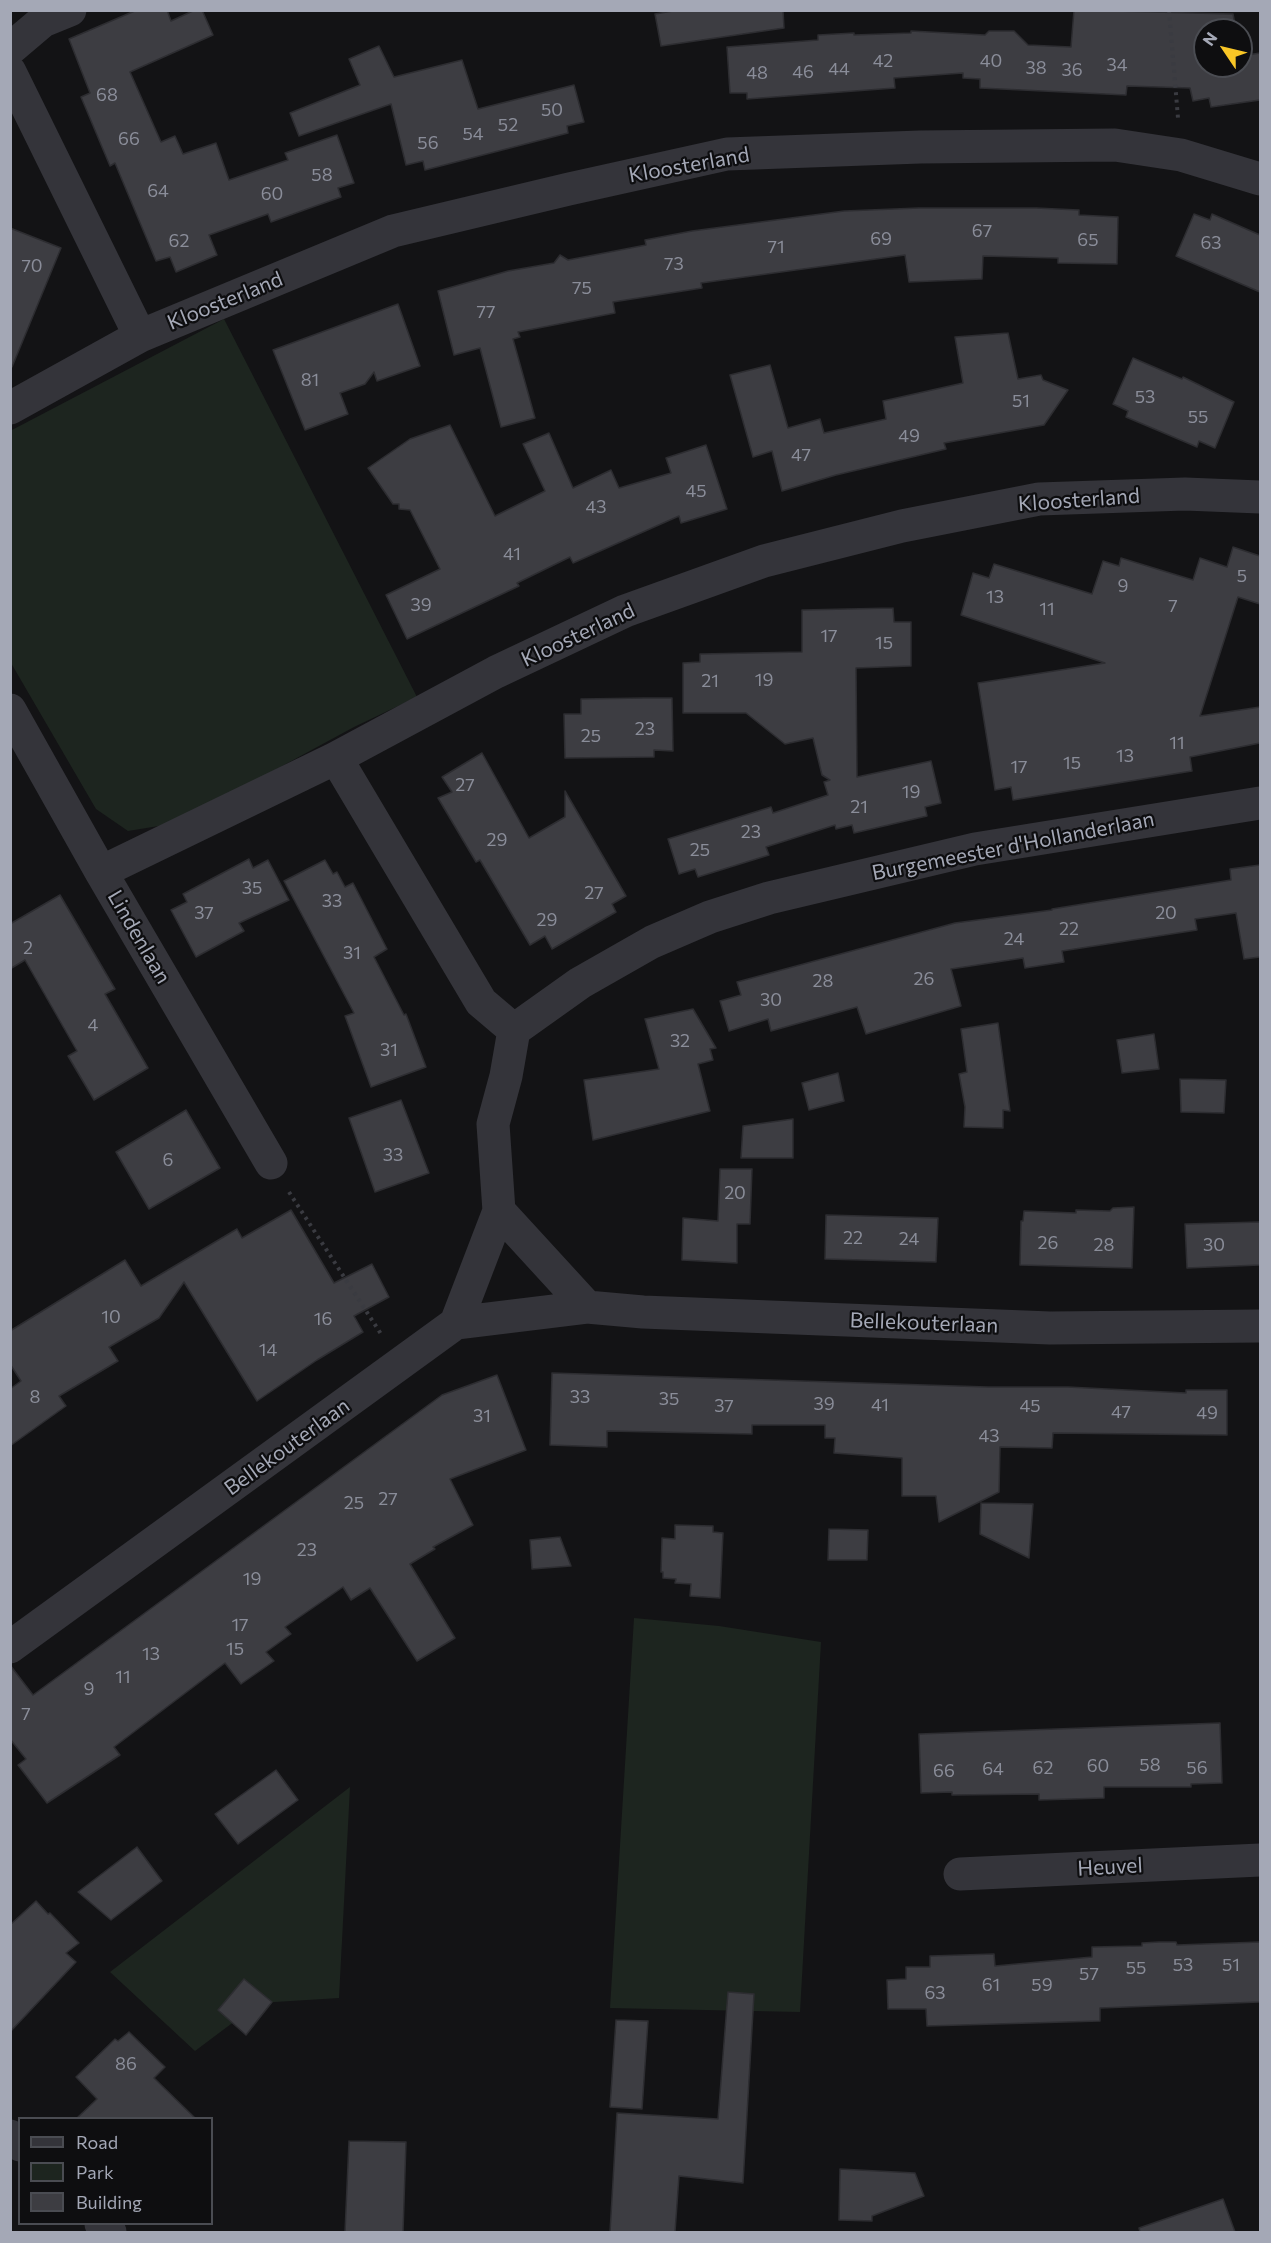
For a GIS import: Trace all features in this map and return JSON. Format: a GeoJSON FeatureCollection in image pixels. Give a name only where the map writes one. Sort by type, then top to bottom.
{"type":"FeatureCollection","features":[{"type":"Feature","properties":{"kind":"street"},"geometry":{"type":"LineString","coordinates":[[10,49],[43,21],[70,10]]}},
{"type":"Feature","properties":{"kind":"street","name":"Kloosterland"},"geometry":{"type":"LineString","coordinates":[[10,72],[140,336]]}},
{"type":"Feature","properties":{"kind":"street","name":"Kloosterland"},"geometry":{"type":"LineString","coordinates":[[10,408],[140,336],[393,231],[727,154],[920,147],[1115,145],[1181,155],[1260,179]]}},
{"type":"Feature","properties":{"kind":"street","name":"Kloosterland"},"geometry":{"type":"LineString","coordinates":[[101,872],[336,758],[496,672],[625,611],[764,561],[902,526],[1039,499],[1185,494],[1260,497]]}},
{"type":"Feature","properties":{"kind":"street","name":"Lindenlaan"},"geometry":{"type":"LineString","coordinates":[[10,710],[101,872],[271,1163]]}},
{"type":"Feature","properties":{"kind":"street"},"geometry":{"type":"LineString","coordinates":[[336,758],[482,1002],[514,1030],[494,1124],[499,1211],[456,1323]]}},
{"type":"Feature","properties":{"kind":"street","name":"Burgemeester d'Hollanderlaan"},"geometry":{"type":"LineString","coordinates":[[514,1030],[580,983],[652,942],[710,917],[769,898],[975,849],[1260,803]]}},
{"type":"Feature","properties":{"kind":"street"},"geometry":{"type":"LineString","coordinates":[[499,1211],[587,1307]]}},
{"type":"Feature","properties":{"kind":"street","name":"Bellekouterlaan"},"geometry":{"type":"LineString","coordinates":[[10,1647],[456,1323],[587,1307],[643,1312],[1050,1328],[1260,1326]]}},
{"type":"Feature","properties":{"kind":"street","name":"Heuvel"},"geometry":{"type":"LineString","coordinates":[[960,1874],[1260,1860]]}},
{"type":"Feature","properties":{"kind":"path"},"geometry":{"type":"LineString","coordinates":[[1168,10],[1181,155]]}},
{"type":"Feature","properties":{"kind":"path"},"geometry":{"type":"LineString","coordinates":[[271,1163],[400,1364]]}},
{"type":"Feature","properties":{"kind":"green space"},"geometry":{"type":"Polygon","coordinates":[[[224,319],[417,697],[354,727],[177,823],[128,831],[96,809],[11,663],[10,431],[224,319]]]}},
{"type":"Feature","properties":{"kind":"green space"},"geometry":{"type":"Polygon","coordinates":[[[634,1618],[719,1626],[821,1642],[800,2012],[610,2008],[634,1618]]]}},
{"type":"Feature","properties":{"kind":"green space"},"geometry":{"type":"Polygon","coordinates":[[[350,1787],[339,1998],[259,2003],[195,2051],[110,1972],[350,1787]]]}},
{"type":"Feature","properties":{"kind":"building"},"geometry":{"type":"Polygon","coordinates":[[[137,10],[167,10],[171,21],[195,10],[202,10],[213,35],[130,72],[161,142],[175,136],[183,154],[216,143],[229,180],[288,160],[285,153],[337,135],[354,183],[338,188],[341,197],[271,222],[268,214],[209,235],[217,255],[176,272],[170,257],[156,261],[115,163],[110,166],[81,97],[90,93],[69,39],[137,10]]]}},
{"type":"Feature","properties":{"kind":"building"},"geometry":{"type":"Polygon","coordinates":[[[679,10],[783,10],[784,28],[661,46],[655,14],[679,10]]]}},
{"type":"Feature","properties":{"kind":"building"},"geometry":{"type":"Polygon","coordinates":[[[1074,10],[1233,14],[1234,18],[1193,18],[1193,78],[1253,78],[1253,54],[1260,53],[1260,100],[1211,107],[1209,98],[1193,101],[1190,88],[1127,86],[1126,95],[980,88],[980,79],[963,78],[963,73],[894,78],[895,88],[747,99],[747,93],[730,93],[727,47],[818,40],[818,35],[911,33],[911,31],[985,35],[989,31],[1014,31],[1028,45],[1071,47],[1074,10]]]}},
{"type":"Feature","properties":{"kind":"building"},"geometry":{"type":"Polygon","coordinates":[[[379,46],[394,77],[462,60],[478,109],[574,85],[584,122],[567,126],[568,133],[425,170],[423,161],[406,165],[391,104],[299,136],[290,113],[360,85],[349,59],[379,46]]]}},
{"type":"Feature","properties":{"kind":"building"},"geometry":{"type":"Polygon","coordinates":[[[919,208],[1036,208],[1079,210],[1079,215],[1118,217],[1117,264],[1058,263],[1058,258],[983,256],[982,279],[909,282],[905,255],[701,283],[702,288],[613,302],[615,313],[518,332],[520,337],[513,339],[535,418],[501,427],[480,348],[454,355],[438,291],[508,271],[554,263],[560,255],[568,260],[646,245],[645,240],[692,231],[844,211],[919,208]]]}},
{"type":"Feature","properties":{"kind":"building"},"geometry":{"type":"Polygon","coordinates":[[[1194,214],[1210,220],[1212,214],[1260,235],[1260,292],[1176,256],[1194,214]]]}},
{"type":"Feature","properties":{"kind":"building"},"geometry":{"type":"Polygon","coordinates":[[[10,228],[61,248],[12,367],[10,367],[10,228]]]}},
{"type":"Feature","properties":{"kind":"building"},"geometry":{"type":"Polygon","coordinates":[[[398,304],[420,366],[377,381],[374,372],[365,384],[340,393],[348,414],[305,430],[273,350],[398,304]]]}},
{"type":"Feature","properties":{"kind":"building"},"geometry":{"type":"Polygon","coordinates":[[[1008,333],[1018,379],[1041,375],[1043,380],[1068,390],[1044,425],[944,443],[946,449],[836,475],[782,491],[772,451],[753,457],[730,375],[770,365],[788,428],[820,419],[824,433],[886,419],[883,401],[963,383],[955,337],[1008,333]]]}},
{"type":"Feature","properties":{"kind":"building"},"geometry":{"type":"Polygon","coordinates":[[[1133,358],[1182,379],[1183,377],[1234,402],[1215,448],[1199,441],[1197,447],[1126,417],[1128,411],[1113,404],[1133,358]]]}},
{"type":"Feature","properties":{"kind":"building"},"geometry":{"type":"Polygon","coordinates":[[[450,425],[495,516],[545,491],[523,444],[549,433],[573,488],[611,470],[619,488],[671,473],[666,458],[706,445],[727,509],[681,523],[679,516],[573,563],[570,557],[517,583],[519,586],[407,639],[386,595],[440,569],[410,510],[399,509],[399,504],[393,504],[368,468],[410,439],[450,425]]]}},
{"type":"Feature","properties":{"kind":"building"},"geometry":{"type":"Polygon","coordinates":[[[1233,547],[1260,556],[1260,604],[1238,597],[1200,716],[1260,707],[1260,743],[1190,757],[1192,771],[1013,800],[1011,787],[995,790],[978,683],[1105,663],[961,615],[973,573],[989,578],[994,564],[1092,594],[1103,561],[1119,566],[1121,558],[1193,580],[1200,558],[1227,567],[1233,547]]]}},
{"type":"Feature","properties":{"kind":"building"},"geometry":{"type":"Polygon","coordinates":[[[893,608],[894,622],[911,622],[911,666],[856,668],[857,777],[931,761],[941,803],[925,807],[927,816],[854,833],[852,825],[836,829],[835,825],[766,847],[769,855],[698,877],[695,869],[679,874],[668,839],[771,807],[773,813],[828,795],[824,782],[830,780],[822,775],[813,738],[785,744],[746,713],[683,713],[683,663],[700,662],[700,654],[802,652],[802,610],[893,608]]]}},
{"type":"Feature","properties":{"kind":"building"},"geometry":{"type":"Polygon","coordinates":[[[672,698],[673,751],[654,750],[654,757],[565,758],[564,714],[581,714],[581,699],[672,698]]]}},
{"type":"Feature","properties":{"kind":"building"},"geometry":{"type":"Polygon","coordinates":[[[482,753],[529,838],[565,817],[565,791],[626,896],[612,904],[616,912],[552,949],[545,936],[530,945],[480,860],[476,862],[438,798],[452,792],[442,777],[482,753]]]}},
{"type":"Feature","properties":{"kind":"building"},"geometry":{"type":"Polygon","coordinates":[[[249,859],[253,868],[268,860],[289,900],[239,923],[244,931],[196,957],[171,910],[187,902],[183,894],[249,859]]]}},
{"type":"Feature","properties":{"kind":"building"},"geometry":{"type":"Polygon","coordinates":[[[325,860],[333,874],[337,872],[345,887],[353,883],[387,949],[374,957],[404,1015],[406,1014],[426,1067],[371,1087],[345,1016],[354,1013],[284,881],[325,860]]]}},
{"type":"Feature","properties":{"kind":"building"},"geometry":{"type":"Polygon","coordinates":[[[1260,865],[1260,957],[1244,959],[1236,913],[1195,919],[1197,930],[1062,951],[1064,962],[1025,968],[1023,958],[951,969],[961,1006],[866,1034],[857,1007],[771,1031],[768,1019],[729,1031],[720,1001],[741,995],[737,982],[955,923],[1052,910],[1231,880],[1230,869],[1260,865]]]}},
{"type":"Feature","properties":{"kind":"building"},"geometry":{"type":"Polygon","coordinates":[[[60,895],[115,989],[105,994],[148,1068],[94,1100],[68,1056],[77,1051],[25,960],[10,969],[10,924],[60,895]]]}},
{"type":"Feature","properties":{"kind":"building"},"geometry":{"type":"Polygon","coordinates":[[[693,1009],[716,1048],[710,1049],[713,1060],[698,1064],[710,1111],[593,1140],[584,1080],[659,1069],[645,1019],[693,1009]]]}},
{"type":"Feature","properties":{"kind":"building"},"geometry":{"type":"Polygon","coordinates":[[[998,1023],[1010,1111],[1003,1110],[1003,1128],[964,1127],[965,1107],[959,1074],[967,1072],[961,1029],[998,1023]]]}},
{"type":"Feature","properties":{"kind":"building"},"geometry":{"type":"Polygon","coordinates":[[[1154,1034],[1159,1069],[1122,1073],[1117,1040],[1154,1034]]]}},
{"type":"Feature","properties":{"kind":"building"},"geometry":{"type":"Polygon","coordinates":[[[838,1073],[844,1101],[809,1110],[802,1083],[838,1073]]]}},
{"type":"Feature","properties":{"kind":"building"},"geometry":{"type":"Polygon","coordinates":[[[1180,1079],[1226,1080],[1224,1113],[1181,1112],[1180,1079]]]}},
{"type":"Feature","properties":{"kind":"building"},"geometry":{"type":"Polygon","coordinates":[[[401,1100],[429,1173],[375,1192],[349,1118],[401,1100]]]}},
{"type":"Feature","properties":{"kind":"building"},"geometry":{"type":"Polygon","coordinates":[[[186,1110],[220,1168],[149,1209],[116,1152],[186,1110]]]}},
{"type":"Feature","properties":{"kind":"building"},"geometry":{"type":"Polygon","coordinates":[[[793,1119],[793,1158],[741,1158],[743,1126],[793,1119]]]}},
{"type":"Feature","properties":{"kind":"building"},"geometry":{"type":"Polygon","coordinates":[[[720,1169],[752,1169],[750,1224],[737,1224],[737,1263],[682,1260],[683,1218],[718,1221],[720,1169]]]}},
{"type":"Feature","properties":{"kind":"building"},"geometry":{"type":"Polygon","coordinates":[[[1134,1207],[1132,1268],[1020,1265],[1021,1221],[1023,1221],[1024,1211],[1076,1213],[1076,1210],[1110,1211],[1113,1208],[1134,1207]]]}},
{"type":"Feature","properties":{"kind":"building"},"geometry":{"type":"Polygon","coordinates":[[[291,1210],[334,1283],[372,1264],[389,1297],[354,1316],[363,1332],[257,1401],[184,1282],[159,1318],[109,1347],[118,1361],[59,1396],[66,1406],[10,1446],[10,1389],[21,1381],[10,1364],[10,1331],[125,1260],[141,1286],[237,1229],[242,1238],[291,1210]]]}},
{"type":"Feature","properties":{"kind":"building"},"geometry":{"type":"Polygon","coordinates":[[[826,1215],[938,1218],[936,1262],[825,1259],[826,1215]]]}},
{"type":"Feature","properties":{"kind":"building"},"geometry":{"type":"Polygon","coordinates":[[[1260,1222],[1260,1265],[1187,1268],[1185,1224],[1260,1222]]]}},
{"type":"Feature","properties":{"kind":"building"},"geometry":{"type":"Polygon","coordinates":[[[552,1373],[988,1387],[1068,1387],[1186,1393],[1186,1390],[1227,1390],[1227,1435],[1053,1433],[1052,1448],[1000,1447],[999,1492],[939,1522],[936,1496],[902,1496],[902,1458],[834,1453],[835,1438],[825,1438],[825,1425],[752,1425],[752,1434],[607,1431],[607,1447],[550,1445],[552,1373]]]}},
{"type":"Feature","properties":{"kind":"building"},"geometry":{"type":"Polygon","coordinates":[[[497,1375],[526,1450],[450,1479],[473,1525],[433,1547],[435,1549],[410,1564],[455,1638],[417,1661],[370,1588],[351,1600],[343,1587],[285,1627],[291,1634],[266,1652],[274,1661],[241,1684],[225,1663],[114,1747],[120,1755],[47,1803],[18,1765],[26,1759],[10,1739],[10,1665],[33,1695],[442,1395],[497,1375]]]}},
{"type":"Feature","properties":{"kind":"building"},"geometry":{"type":"Polygon","coordinates":[[[981,1503],[1033,1504],[1029,1558],[980,1534],[981,1503]]]}},
{"type":"Feature","properties":{"kind":"building"},"geometry":{"type":"Polygon","coordinates":[[[675,1525],[713,1526],[713,1532],[723,1533],[720,1598],[690,1596],[691,1584],[675,1583],[676,1579],[663,1578],[663,1572],[661,1572],[662,1538],[675,1539],[675,1525]]]}},
{"type":"Feature","properties":{"kind":"building"},"geometry":{"type":"Polygon","coordinates":[[[829,1529],[868,1530],[867,1560],[828,1560],[829,1529]]]}},
{"type":"Feature","properties":{"kind":"building"},"geometry":{"type":"Polygon","coordinates":[[[560,1537],[571,1566],[532,1569],[530,1540],[560,1537]]]}},
{"type":"Feature","properties":{"kind":"building"},"geometry":{"type":"Polygon","coordinates":[[[1220,1723],[1222,1783],[1191,1784],[1191,1787],[1104,1787],[1104,1798],[1039,1800],[1039,1794],[921,1793],[919,1734],[1220,1723]]]}},
{"type":"Feature","properties":{"kind":"building"},"geometry":{"type":"Polygon","coordinates":[[[276,1770],[298,1800],[238,1844],[215,1814],[276,1770]]]}},
{"type":"Feature","properties":{"kind":"building"},"geometry":{"type":"Polygon","coordinates":[[[137,1847],[162,1881],[111,1920],[78,1892],[137,1847]]]}},
{"type":"Feature","properties":{"kind":"building"},"geometry":{"type":"Polygon","coordinates":[[[36,1901],[79,1943],[66,1953],[76,1962],[10,2032],[10,1925],[36,1901]]]}},
{"type":"Feature","properties":{"kind":"building"},"geometry":{"type":"Polygon","coordinates":[[[1176,1942],[1177,1945],[1260,1942],[1260,2002],[1100,2008],[1100,2021],[927,2026],[926,2009],[888,2009],[887,1980],[906,1979],[906,1967],[930,1967],[930,1956],[994,1954],[995,1966],[1092,1957],[1092,1947],[1142,1946],[1142,1943],[1176,1942]]]}},
{"type":"Feature","properties":{"kind":"building"},"geometry":{"type":"Polygon","coordinates":[[[244,1979],[272,2002],[246,2035],[218,2010],[244,1979]]]}},
{"type":"Feature","properties":{"kind":"building"},"geometry":{"type":"Polygon","coordinates":[[[728,1992],[754,1994],[743,2183],[679,2176],[675,2232],[610,2232],[617,2113],[718,2119],[728,1992]]]}},
{"type":"Feature","properties":{"kind":"building"},"geometry":{"type":"Polygon","coordinates":[[[616,2020],[648,2021],[642,2109],[610,2107],[616,2020]]]}},
{"type":"Feature","properties":{"kind":"building"},"geometry":{"type":"Polygon","coordinates":[[[129,2032],[165,2067],[154,2078],[194,2117],[78,2117],[97,2099],[76,2077],[115,2039],[118,2041],[129,2032]]]}},
{"type":"Feature","properties":{"kind":"building"},"geometry":{"type":"Polygon","coordinates":[[[349,2141],[406,2142],[403,2232],[345,2232],[349,2141]]]}},
{"type":"Feature","properties":{"kind":"building"},"geometry":{"type":"Polygon","coordinates":[[[840,2169],[915,2173],[924,2196],[872,2216],[872,2221],[839,2220],[840,2169]]]}},
{"type":"Feature","properties":{"kind":"building"},"geometry":{"type":"Polygon","coordinates":[[[1223,2199],[1235,2232],[1140,2232],[1139,2228],[1223,2199]]]}}]}
